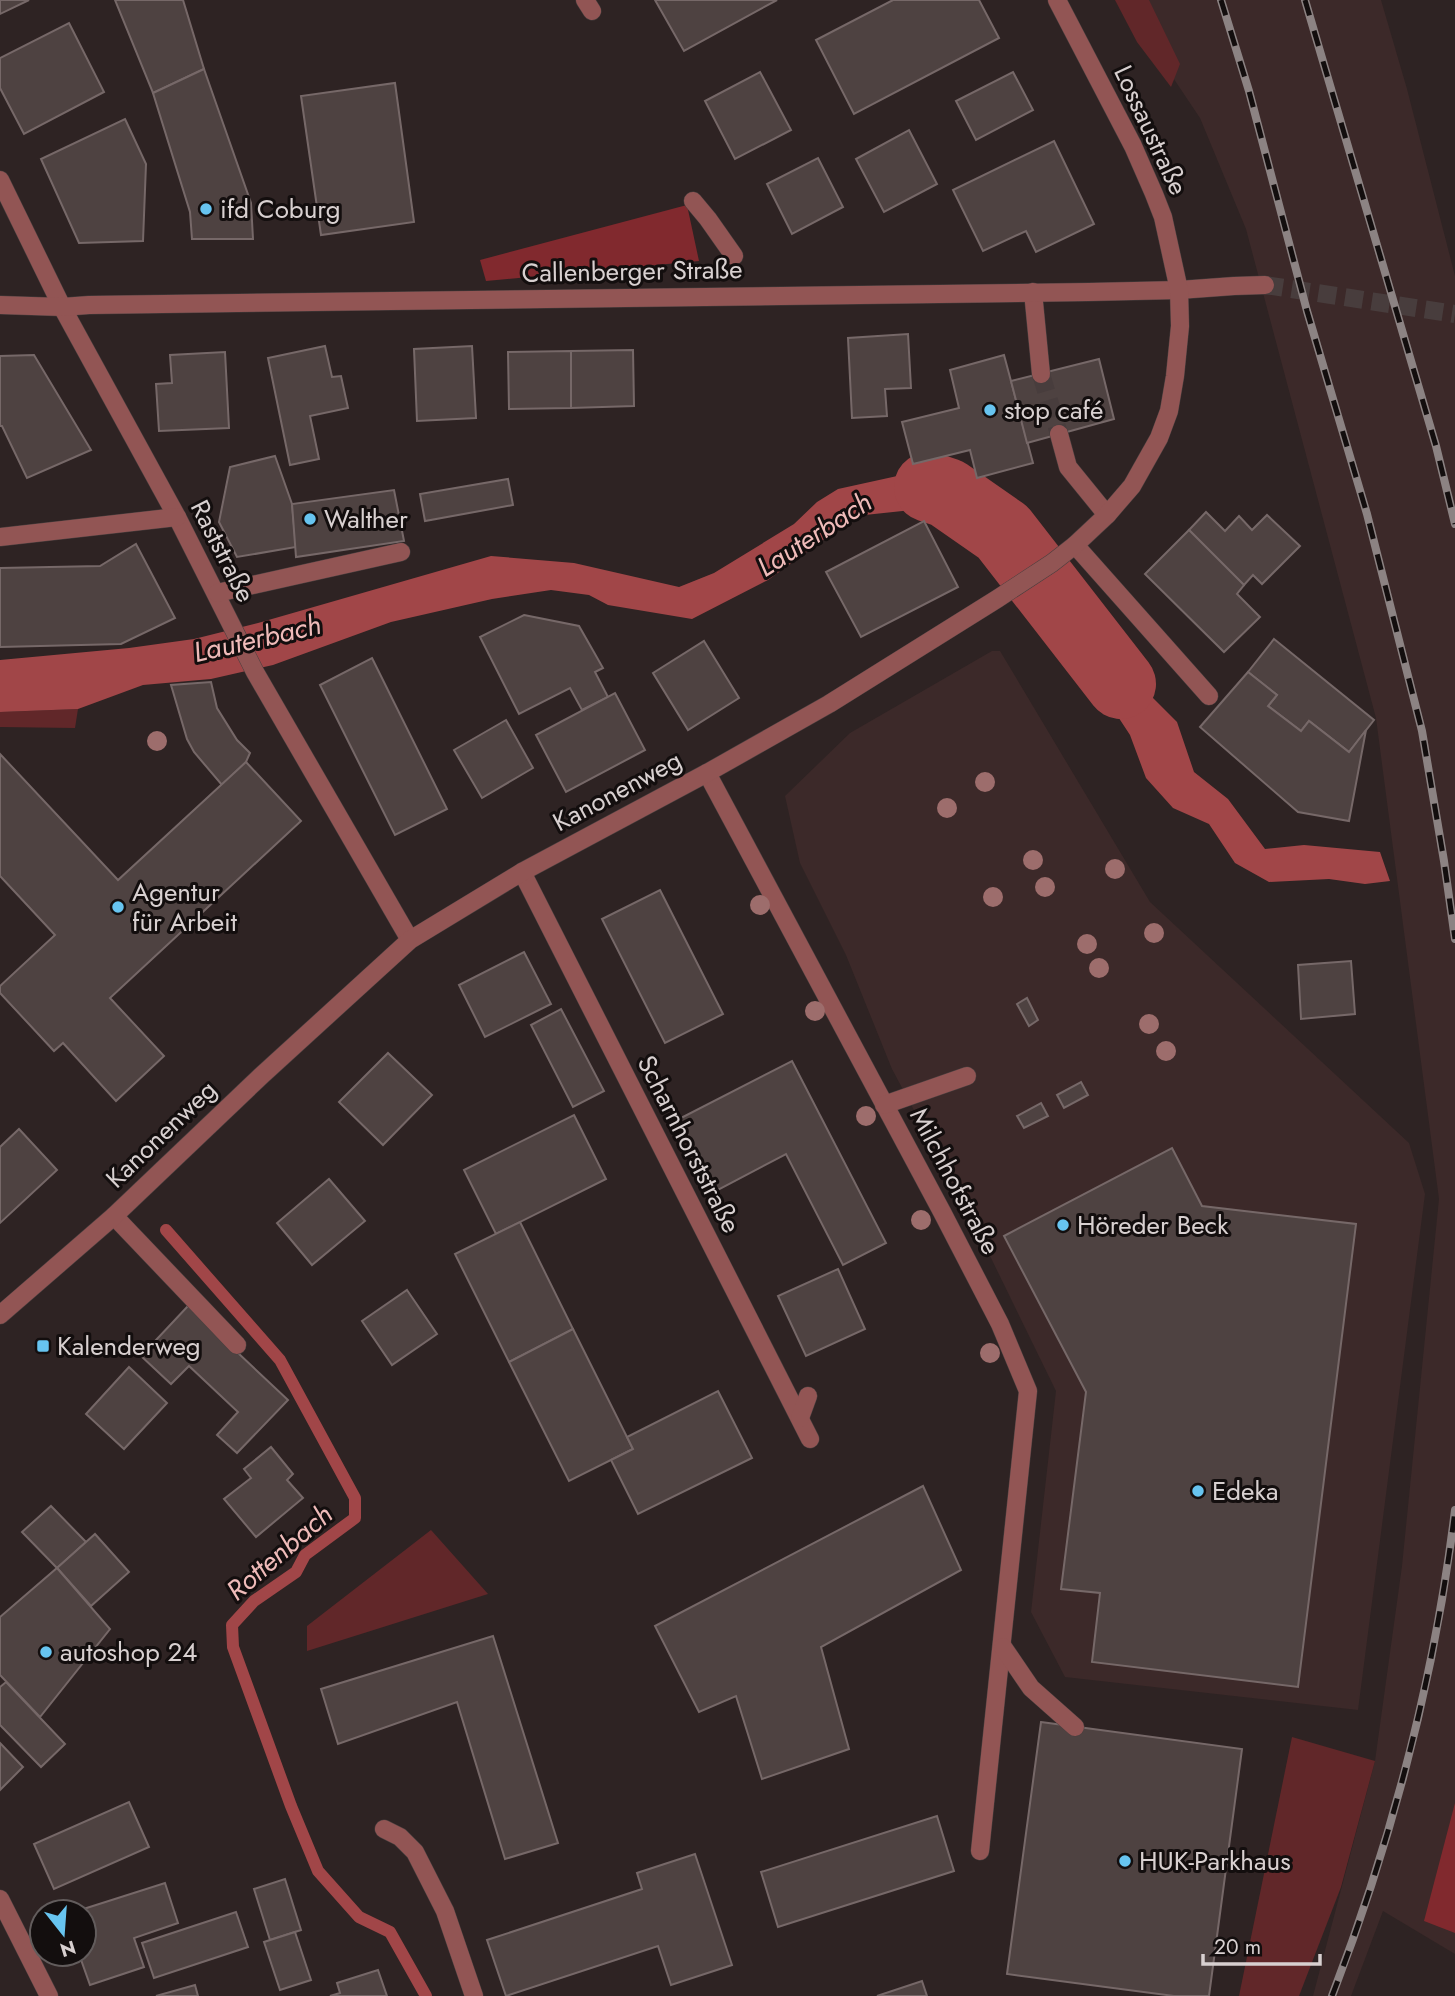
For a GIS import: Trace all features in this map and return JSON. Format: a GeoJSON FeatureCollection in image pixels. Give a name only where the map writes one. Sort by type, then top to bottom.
{"type":"FeatureCollection","features":[{"type":"Feature","properties":{"kind":"street","name":"Lossaustraße"},"geometry":{"type":"LineString","coordinates":[[1057,0],[1133,146],[1154,194],[1163,217],[1179,290]]}},
{"type":"Feature","properties":{"kind":"street","name":"Raststraße"},"geometry":{"type":"LineString","coordinates":[[0,180],[62,307],[177,517],[255,673],[410,940]]}},
{"type":"Feature","properties":{"kind":"street"},"geometry":{"type":"LineString","coordinates":[[693,201],[734,256]]}},
{"type":"Feature","properties":{"kind":"street","name":"Callenberger Straße"},"geometry":{"type":"LineString","coordinates":[[0,305],[62,307],[1179,290],[1265,285]]}},
{"type":"Feature","properties":{"kind":"street","name":"Kanonenweg"},"geometry":{"type":"LineString","coordinates":[[0,1315],[114,1216],[261,1076],[410,940],[522,872],[829,704],[998,599],[1076,545],[1132,486],[1159,438],[1169,411],[1175,376],[1180,326],[1179,290]]}},
{"type":"Feature","properties":{"kind":"street"},"geometry":{"type":"LineString","coordinates":[[1033,292],[1041,374]]}},
{"type":"Feature","properties":{"kind":"street"},"geometry":{"type":"LineString","coordinates":[[1059,434],[1068,467],[1107,515]]}},
{"type":"Feature","properties":{"kind":"street"},"geometry":{"type":"LineString","coordinates":[[0,537],[177,517]]}},
{"type":"Feature","properties":{"kind":"street"},"geometry":{"type":"LineString","coordinates":[[1076,545],[1209,696]]}},
{"type":"Feature","properties":{"kind":"street"},"geometry":{"type":"LineString","coordinates":[[217,593],[401,552]]}},
{"type":"Feature","properties":{"kind":"street","name":"Milchhofstraße"},"geometry":{"type":"LineString","coordinates":[[707,773],[1000,1324],[1028,1391],[980,1851]]}},
{"type":"Feature","properties":{"kind":"street","name":"Scharnhorststraße"},"geometry":{"type":"LineString","coordinates":[[522,872],[810,1439]]}},
{"type":"Feature","properties":{"kind":"street"},"geometry":{"type":"LineString","coordinates":[[884,1105],[967,1076]]}},
{"type":"Feature","properties":{"kind":"street"},"geometry":{"type":"LineString","coordinates":[[114,1216],[237,1345]]}},
{"type":"Feature","properties":{"kind":"street"},"geometry":{"type":"LineString","coordinates":[[800,1418],[808,1396]]}},
{"type":"Feature","properties":{"kind":"street"},"geometry":{"type":"LineString","coordinates":[[1003,1647],[1031,1688],[1075,1727]]}},
{"type":"Feature","properties":{"kind":"street"},"geometry":{"type":"LineString","coordinates":[[384,1829],[400,1837],[415,1852],[445,1911],[474,1996]]}},
{"type":"Feature","properties":{"kind":"street"},"geometry":{"type":"LineString","coordinates":[[0,1899],[49,1996]]}},
{"type":"Feature","properties":{"kind":"shaded area"},"geometry":{"type":"Polygon","coordinates":[[[1115,0],[1149,0],[1180,64],[1171,87],[1137,42],[1115,0]]]}},
{"type":"Feature","properties":{"kind":"shaded area"},"geometry":{"type":"Polygon","coordinates":[[[1121,0],[1381,0],[1455,276],[1455,1954],[1383,1911],[1351,1996],[1313,1996],[1375,1761],[1402,1566],[1439,1199],[1376,718],[1246,229],[1200,118],[1121,0]]]}},
{"type":"Feature","properties":{"kind":"shaded area"},"geometry":{"type":"Polygon","coordinates":[[[687,205],[699,261],[486,281],[480,260],[687,205]]]}},
{"type":"Feature","properties":{"kind":"shaded area"},"geometry":{"type":"Polygon","coordinates":[[[992,651],[1000,651],[1150,902],[1409,1143],[1425,1194],[1358,1710],[1065,1677],[1031,1612],[1056,1391],[970,1215],[892,1069],[846,955],[800,863],[785,796],[850,733],[992,651]]]}},
{"type":"Feature","properties":{"kind":"shaded area"},"geometry":{"type":"Polygon","coordinates":[[[78,709],[75,728],[0,727],[0,712],[78,709]]]}},
{"type":"Feature","properties":{"kind":"shaded area"},"geometry":{"type":"Polygon","coordinates":[[[431,1530],[488,1594],[307,1651],[307,1626],[431,1530]]]}},
{"type":"Feature","properties":{"kind":"shaded area"},"geometry":{"type":"Polygon","coordinates":[[[1292,1737],[1375,1761],[1341,1887],[1299,1996],[1239,1996],[1292,1737]]]}},
{"type":"Feature","properties":{"kind":"shaded area"},"geometry":{"type":"Polygon","coordinates":[[[1455,1803],[1455,1933],[1424,1921],[1455,1803]]]}},
{"type":"Feature","properties":{"kind":"water"},"geometry":{"type":"Polygon","coordinates":[[[920,471],[959,483],[1011,536],[983,558],[941,517],[912,510],[846,517],[830,535],[768,580],[692,619],[608,605],[589,595],[551,590],[492,599],[391,622],[273,665],[211,679],[143,685],[78,709],[0,712],[0,660],[194,639],[491,556],[574,563],[679,587],[714,573],[794,524],[817,502],[838,489],[920,471]]]}},
{"type":"Feature","properties":{"kind":"water"},"geometry":{"type":"Polygon","coordinates":[[[1078,600],[1113,658],[1177,722],[1194,772],[1228,799],[1265,849],[1304,845],[1380,852],[1390,881],[1365,884],[1329,879],[1269,882],[1235,863],[1209,824],[1173,808],[1146,778],[1130,735],[1111,706],[1044,621],[1078,600]]]}},
{"type":"Feature","properties":{"kind":"building"},"geometry":{"type":"Polygon","coordinates":[[[0,0],[29,0],[0,14],[0,0]]]}},
{"type":"Feature","properties":{"kind":"building"},"geometry":{"type":"Polygon","coordinates":[[[115,0],[183,0],[204,69],[153,93],[115,0]]]}},
{"type":"Feature","properties":{"kind":"building"},"geometry":{"type":"Polygon","coordinates":[[[655,0],[777,0],[684,51],[655,0]]]}},
{"type":"Feature","properties":{"kind":"building"},"geometry":{"type":"Polygon","coordinates":[[[893,0],[979,0],[999,38],[854,114],[816,40],[893,0]]]}},
{"type":"Feature","properties":{"kind":"building"},"geometry":{"type":"Polygon","coordinates":[[[69,23],[104,92],[24,134],[0,88],[0,58],[69,23]]]}},
{"type":"Feature","properties":{"kind":"building"},"geometry":{"type":"Polygon","coordinates":[[[204,69],[251,203],[253,239],[192,239],[190,212],[153,93],[204,69]]]}},
{"type":"Feature","properties":{"kind":"building"},"geometry":{"type":"Polygon","coordinates":[[[760,72],[791,130],[735,159],[705,101],[760,72]]]}},
{"type":"Feature","properties":{"kind":"building"},"geometry":{"type":"Polygon","coordinates":[[[1013,72],[1033,110],[976,140],[956,101],[1013,72]]]}},
{"type":"Feature","properties":{"kind":"building"},"geometry":{"type":"Polygon","coordinates":[[[395,83],[414,222],[321,235],[301,96],[395,83]]]}},
{"type":"Feature","properties":{"kind":"building"},"geometry":{"type":"Polygon","coordinates":[[[125,119],[146,164],[143,241],[79,243],[41,159],[125,119]]]}},
{"type":"Feature","properties":{"kind":"building"},"geometry":{"type":"Polygon","coordinates":[[[909,130],[937,184],[884,212],[856,159],[909,130]]]}},
{"type":"Feature","properties":{"kind":"building"},"geometry":{"type":"Polygon","coordinates":[[[1054,141],[1094,224],[1036,252],[1026,231],[983,251],[953,190],[1054,141]]]}},
{"type":"Feature","properties":{"kind":"building"},"geometry":{"type":"Polygon","coordinates":[[[818,158],[843,207],[792,234],[767,184],[818,158]]]}},
{"type":"Feature","properties":{"kind":"building"},"geometry":{"type":"Polygon","coordinates":[[[908,334],[911,388],[885,389],[887,416],[852,418],[848,338],[908,334]]]}},
{"type":"Feature","properties":{"kind":"building"},"geometry":{"type":"Polygon","coordinates":[[[325,346],[332,377],[341,376],[348,408],[310,416],[319,459],[290,465],[268,358],[325,346]]]}},
{"type":"Feature","properties":{"kind":"building"},"geometry":{"type":"Polygon","coordinates":[[[472,346],[476,418],[417,421],[414,349],[472,346]]]}},
{"type":"Feature","properties":{"kind":"building"},"geometry":{"type":"Polygon","coordinates":[[[633,350],[634,406],[571,408],[571,351],[633,350]]]}},
{"type":"Feature","properties":{"kind":"building"},"geometry":{"type":"Polygon","coordinates":[[[571,351],[571,408],[509,409],[508,352],[571,351]]]}},
{"type":"Feature","properties":{"kind":"building"},"geometry":{"type":"Polygon","coordinates":[[[225,352],[229,428],[159,431],[156,384],[172,383],[170,355],[225,352]]]}},
{"type":"Feature","properties":{"kind":"building"},"geometry":{"type":"Polygon","coordinates":[[[34,355],[91,450],[27,478],[0,426],[0,356],[34,355]]]}},
{"type":"Feature","properties":{"kind":"building"},"geometry":{"type":"Polygon","coordinates":[[[1004,355],[1033,463],[977,478],[970,450],[913,464],[902,422],[959,408],[950,370],[1004,355]]]}},
{"type":"Feature","properties":{"kind":"building"},"geometry":{"type":"Polygon","coordinates":[[[1099,359],[1114,419],[1027,443],[1011,381],[1099,359]]]}},
{"type":"Feature","properties":{"kind":"building"},"geometry":{"type":"Polygon","coordinates":[[[275,456],[292,504],[296,547],[237,557],[219,522],[230,467],[275,456]]]}},
{"type":"Feature","properties":{"kind":"building"},"geometry":{"type":"Polygon","coordinates":[[[508,479],[513,505],[425,521],[420,494],[508,479]]]}},
{"type":"Feature","properties":{"kind":"building"},"geometry":{"type":"Polygon","coordinates":[[[394,490],[404,541],[296,557],[292,504],[394,490]]]}},
{"type":"Feature","properties":{"kind":"building"},"geometry":{"type":"Polygon","coordinates":[[[1206,512],[1225,531],[1239,516],[1252,530],[1267,515],[1300,546],[1262,584],[1253,575],[1244,585],[1189,530],[1206,512]]]}},
{"type":"Feature","properties":{"kind":"building"},"geometry":{"type":"Polygon","coordinates":[[[924,521],[958,587],[861,637],[826,572],[924,521]]]}},
{"type":"Feature","properties":{"kind":"building"},"geometry":{"type":"Polygon","coordinates":[[[1189,530],[1244,585],[1237,594],[1260,617],[1224,652],[1145,574],[1189,530]]]}},
{"type":"Feature","properties":{"kind":"building"},"geometry":{"type":"Polygon","coordinates":[[[136,544],[175,618],[121,644],[0,647],[0,568],[100,566],[136,544]]]}},
{"type":"Feature","properties":{"kind":"building"},"geometry":{"type":"Polygon","coordinates":[[[524,615],[579,626],[603,668],[595,672],[608,697],[582,710],[570,688],[519,714],[480,637],[524,615]]]}},
{"type":"Feature","properties":{"kind":"building"},"geometry":{"type":"Polygon","coordinates":[[[1274,639],[1374,720],[1349,752],[1309,721],[1301,731],[1268,706],[1277,695],[1248,672],[1274,639]]]}},
{"type":"Feature","properties":{"kind":"building"},"geometry":{"type":"Polygon","coordinates":[[[704,641],[739,698],[688,730],[653,673],[704,641]]]}},
{"type":"Feature","properties":{"kind":"building"},"geometry":{"type":"Polygon","coordinates":[[[372,658],[447,809],[395,835],[320,685],[372,658]]]}},
{"type":"Feature","properties":{"kind":"building"},"geometry":{"type":"Polygon","coordinates":[[[1248,672],[1277,695],[1268,706],[1301,731],[1309,721],[1349,752],[1366,730],[1349,821],[1298,812],[1200,727],[1248,672]]]}},
{"type":"Feature","properties":{"kind":"building"},"geometry":{"type":"Polygon","coordinates":[[[211,682],[217,708],[237,740],[250,753],[246,762],[222,785],[194,752],[187,739],[171,685],[211,682]]]}},
{"type":"Feature","properties":{"kind":"building"},"geometry":{"type":"Polygon","coordinates":[[[615,693],[645,750],[566,792],[536,735],[615,693]]]}},
{"type":"Feature","properties":{"kind":"building"},"geometry":{"type":"Polygon","coordinates":[[[506,720],[533,768],[482,798],[454,750],[506,720]]]}},
{"type":"Feature","properties":{"kind":"building","name":"Agentur für Arbeit"},"geometry":{"type":"Polygon","coordinates":[[[0,754],[118,880],[246,762],[301,821],[110,998],[164,1056],[116,1101],[63,1043],[54,1051],[0,993],[0,986],[55,935],[0,876],[0,754]]]}},
{"type":"Feature","properties":{"kind":"building"},"geometry":{"type":"Polygon","coordinates":[[[660,890],[723,1014],[665,1043],[602,919],[660,890]]]}},
{"type":"Feature","properties":{"kind":"building"},"geometry":{"type":"Polygon","coordinates":[[[524,952],[551,1004],[485,1037],[459,985],[524,952]]]}},
{"type":"Feature","properties":{"kind":"building"},"geometry":{"type":"Polygon","coordinates":[[[1351,961],[1355,1014],[1301,1019],[1298,965],[1351,961]]]}},
{"type":"Feature","properties":{"kind":"building"},"geometry":{"type":"Polygon","coordinates":[[[1027,998],[1038,1020],[1029,1026],[1017,1004],[1027,998]]]}},
{"type":"Feature","properties":{"kind":"building"},"geometry":{"type":"Polygon","coordinates":[[[561,1009],[604,1091],[573,1107],[531,1025],[561,1009]]]}},
{"type":"Feature","properties":{"kind":"building"},"geometry":{"type":"Polygon","coordinates":[[[388,1053],[432,1095],[383,1145],[339,1102],[388,1053]]]}},
{"type":"Feature","properties":{"kind":"building"},"geometry":{"type":"Polygon","coordinates":[[[792,1061],[886,1243],[843,1265],[786,1154],[716,1191],[679,1119],[792,1061]]]}},
{"type":"Feature","properties":{"kind":"building"},"geometry":{"type":"Polygon","coordinates":[[[1081,1082],[1088,1095],[1064,1108],[1057,1095],[1081,1082]]]}},
{"type":"Feature","properties":{"kind":"building"},"geometry":{"type":"Polygon","coordinates":[[[1041,1103],[1048,1116],[1024,1128],[1017,1116],[1041,1103]]]}},
{"type":"Feature","properties":{"kind":"building"},"geometry":{"type":"Polygon","coordinates":[[[574,1115],[606,1179],[496,1234],[464,1170],[574,1115]]]}},
{"type":"Feature","properties":{"kind":"building"},"geometry":{"type":"Polygon","coordinates":[[[19,1129],[57,1170],[0,1223],[0,1147],[19,1129]]]}},
{"type":"Feature","properties":{"kind":"building","name":"Edeka"},"geometry":{"type":"Polygon","coordinates":[[[1172,1148],[1202,1206],[1356,1224],[1298,1687],[1092,1662],[1100,1593],[1061,1589],[1086,1392],[1004,1236],[1172,1148]]]}},
{"type":"Feature","properties":{"kind":"building"},"geometry":{"type":"Polygon","coordinates":[[[329,1179],[365,1221],[312,1265],[277,1223],[329,1179]]]}},
{"type":"Feature","properties":{"kind":"building"},"geometry":{"type":"Polygon","coordinates":[[[520,1222],[573,1329],[509,1362],[455,1254],[520,1222]]]}},
{"type":"Feature","properties":{"kind":"building"},"geometry":{"type":"Polygon","coordinates":[[[838,1269],[865,1329],[806,1356],[778,1296],[838,1269]]]}},
{"type":"Feature","properties":{"kind":"building"},"geometry":{"type":"Polygon","coordinates":[[[407,1290],[437,1334],[392,1365],[362,1321],[407,1290]]]}},
{"type":"Feature","properties":{"kind":"building"},"geometry":{"type":"Polygon","coordinates":[[[188,1306],[288,1400],[237,1453],[217,1435],[238,1412],[189,1366],[171,1384],[141,1356],[188,1306]]]}},
{"type":"Feature","properties":{"kind":"building"},"geometry":{"type":"Polygon","coordinates":[[[573,1329],[633,1449],[569,1481],[509,1362],[573,1329]]]}},
{"type":"Feature","properties":{"kind":"building"},"geometry":{"type":"Polygon","coordinates":[[[129,1367],[167,1403],[124,1449],[86,1414],[129,1367]]]}},
{"type":"Feature","properties":{"kind":"building"},"geometry":{"type":"Polygon","coordinates":[[[718,1391],[752,1458],[638,1514],[611,1460],[633,1449],[627,1437],[718,1391]]]}},
{"type":"Feature","properties":{"kind":"building"},"geometry":{"type":"Polygon","coordinates":[[[271,1447],[293,1474],[287,1480],[303,1498],[256,1537],[224,1499],[251,1478],[244,1469],[271,1447]]]}},
{"type":"Feature","properties":{"kind":"building"},"geometry":{"type":"Polygon","coordinates":[[[923,1486],[961,1570],[821,1647],[849,1749],[762,1779],[736,1696],[699,1712],[655,1626],[923,1486]]]}},
{"type":"Feature","properties":{"kind":"building"},"geometry":{"type":"Polygon","coordinates":[[[51,1506],[86,1542],[57,1568],[22,1532],[51,1506]]]}},
{"type":"Feature","properties":{"kind":"building"},"geometry":{"type":"Polygon","coordinates":[[[95,1534],[129,1572],[91,1606],[57,1568],[95,1534]]]}},
{"type":"Feature","properties":{"kind":"building","name":"autoshop 24"},"geometry":{"type":"Polygon","coordinates":[[[57,1568],[110,1629],[40,1717],[0,1675],[0,1617],[57,1568]]]}},
{"type":"Feature","properties":{"kind":"building"},"geometry":{"type":"Polygon","coordinates":[[[493,1636],[558,1843],[505,1859],[457,1702],[338,1744],[321,1689],[493,1636]]]}},
{"type":"Feature","properties":{"kind":"building"},"geometry":{"type":"Polygon","coordinates":[[[6,1682],[65,1744],[41,1767],[0,1725],[0,1687],[6,1682]]]}},
{"type":"Feature","properties":{"kind":"building","name":"HUK-Parkhaus"},"geometry":{"type":"Polygon","coordinates":[[[1041,1722],[1242,1749],[1209,1996],[1174,1996],[1007,1974],[1041,1722]]]}},
{"type":"Feature","properties":{"kind":"building"},"geometry":{"type":"Polygon","coordinates":[[[0,1743],[23,1767],[0,1790],[0,1743]]]}},
{"type":"Feature","properties":{"kind":"building"},"geometry":{"type":"Polygon","coordinates":[[[129,1802],[149,1847],[54,1889],[34,1844],[129,1802]]]}},
{"type":"Feature","properties":{"kind":"building"},"geometry":{"type":"Polygon","coordinates":[[[937,1816],[954,1871],[778,1927],[761,1872],[937,1816]]]}},
{"type":"Feature","properties":{"kind":"building"},"geometry":{"type":"Polygon","coordinates":[[[695,1854],[732,1965],[671,1985],[658,1946],[506,1996],[487,1940],[642,1889],[637,1873],[695,1854]]]}},
{"type":"Feature","properties":{"kind":"building"},"geometry":{"type":"Polygon","coordinates":[[[285,1879],[301,1930],[270,1940],[254,1889],[285,1879]]]}},
{"type":"Feature","properties":{"kind":"building"},"geometry":{"type":"Polygon","coordinates":[[[165,1883],[178,1923],[134,1938],[144,1967],[90,1985],[84,1968],[98,1968],[98,1904],[165,1883]]]}},
{"type":"Feature","properties":{"kind":"building"},"geometry":{"type":"Polygon","coordinates":[[[236,1912],[248,1947],[154,1978],[142,1943],[236,1912]]]}},
{"type":"Feature","properties":{"kind":"building"},"geometry":{"type":"Polygon","coordinates":[[[295,1932],[311,1980],[280,1990],[264,1942],[295,1932]]]}},
{"type":"Feature","properties":{"kind":"building"},"geometry":{"type":"Polygon","coordinates":[[[378,1970],[387,1996],[330,1996],[340,1993],[337,1983],[378,1970]]]}},
{"type":"Feature","properties":{"kind":"building"},"geometry":{"type":"Polygon","coordinates":[[[922,1981],[927,1996],[877,1996],[922,1981]]]}},
{"type":"Feature","properties":{"kind":"building"},"geometry":{"type":"Polygon","coordinates":[[[195,1985],[198,1996],[156,1996],[195,1985]]]}},
{"type":"Feature","properties":{"kind":"waterway","name":"Lauterbach"},"geometry":{"type":"LineString","coordinates":[[929,487],[947,493],[1003,532],[1121,684]]}},
{"type":"Feature","properties":{"kind":"waterway","name":"Rottenbach"},"geometry":{"type":"LineString","coordinates":[[166,1230],[280,1360],[355,1498],[355,1518],[305,1555],[296,1572],[254,1601],[232,1625],[233,1647],[291,1806],[318,1871],[359,1917],[390,1932],[426,1996]]}},
{"type":"Feature","properties":{"kind":"tunnel"},"geometry":{"type":"LineString","coordinates":[[1265,285],[1455,314]]}},
{"type":"Feature","properties":{"kind":"tunnel"},"geometry":{"type":"LineString","coordinates":[[1041,374],[1059,434]]}},
{"type":"Feature","properties":{"kind":"railway"},"geometry":{"type":"LineString","coordinates":[[1221,0],[1249,91],[1307,311],[1367,514],[1422,731],[1455,939]]}},
{"type":"Feature","properties":{"kind":"railway"},"geometry":{"type":"LineString","coordinates":[[1305,0],[1436,446],[1455,524]]}},
{"type":"Feature","properties":{"kind":"railway"},"geometry":{"type":"LineString","coordinates":[[1332,1996],[1374,1877],[1408,1756],[1436,1634],[1455,1510]]}},
{"type":"Feature","properties":{"kind":"place","name":"ifd Coburg"},"geometry":{"type":"Point","coordinates":[206,209]}},
{"type":"Feature","properties":{"kind":"place","name":"stop café"},"geometry":{"type":"Point","coordinates":[990,410]}},
{"type":"Feature","properties":{"kind":"place","name":"Walther"},"geometry":{"type":"Point","coordinates":[310,519]}},
{"type":"Feature","properties":{"kind":"place","name":"Agentur für Arbeit"},"geometry":{"type":"Point","coordinates":[118,907]}},
{"type":"Feature","properties":{"kind":"place","name":"Höreder Beck"},"geometry":{"type":"Point","coordinates":[1063,1225]}},
{"type":"Feature","properties":{"kind":"place","name":"Kalenderweg"},"geometry":{"type":"Point","coordinates":[43,1346]}},
{"type":"Feature","properties":{"kind":"place","name":"Edeka"},"geometry":{"type":"Point","coordinates":[1198,1491]}},
{"type":"Feature","properties":{"kind":"place","name":"autoshop 24"},"geometry":{"type":"Point","coordinates":[46,1652]}},
{"type":"Feature","properties":{"kind":"place","name":"HUK-Parkhaus"},"geometry":{"type":"Point","coordinates":[1125,1861]}}]}
